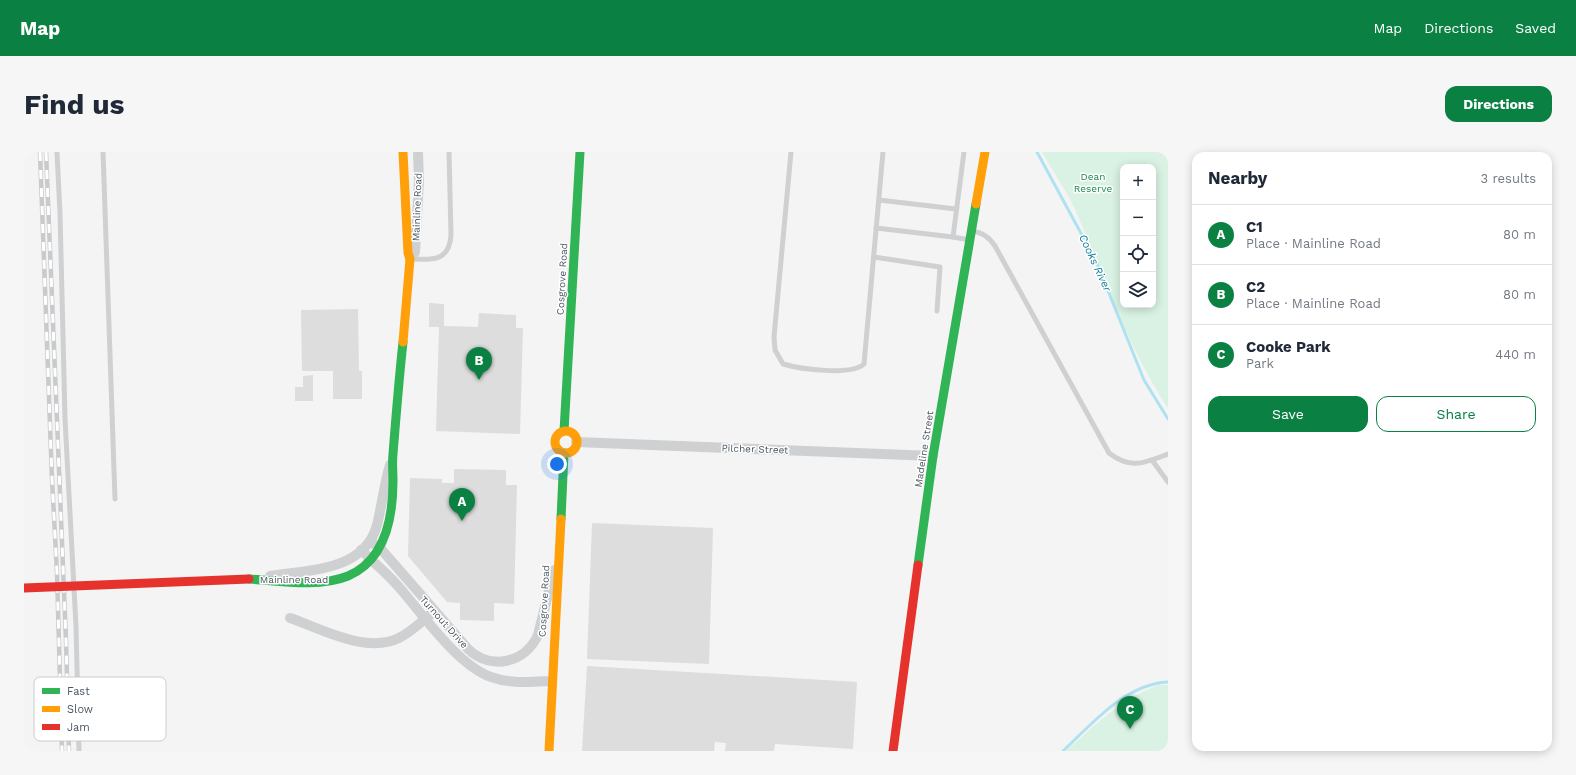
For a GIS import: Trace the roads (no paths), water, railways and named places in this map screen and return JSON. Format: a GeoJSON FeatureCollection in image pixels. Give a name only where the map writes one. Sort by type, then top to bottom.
{"type":"FeatureCollection","features":[{"type":"Feature","properties":{"kind":"street","name":"Mainline Road"},"geometry":{"type":"LineString","coordinates":[[24,588],[249,579],[326,581],[350,574],[371,560],[381,549],[391,518],[394,486],[392,460],[410,259],[408,253],[403,152]]}},
{"type":"Feature","properties":{"kind":"street","name":"Mainline Road"},"geometry":{"type":"LineString","coordinates":[[410,259],[415,252],[419,181],[418,152]]}},
{"type":"Feature","properties":{"kind":"street","name":"Cosgrove Road"},"geometry":{"type":"LineString","coordinates":[[564,432],[580,152]]}},
{"type":"Feature","properties":{"kind":"street","name":"Madeline Street"},"geometry":{"type":"LineString","coordinates":[[893,751],[933,456],[985,152]]}},
{"type":"Feature","properties":{"kind":"street"},"geometry":{"type":"LineString","coordinates":[[564,432],[573,434],[576,442],[574,449],[564,453],[558,450],[555,444],[556,437],[564,432]]}},
{"type":"Feature","properties":{"kind":"street","name":"Pilcher Street"},"geometry":{"type":"LineString","coordinates":[[576,442],[933,456]]}},
{"type":"Feature","properties":{"kind":"street","name":"Cosgrove Road"},"geometry":{"type":"LineString","coordinates":[[549,751],[551,681],[564,453]]}},
{"type":"Feature","properties":{"kind":"street","name":"Mainline Road"},"geometry":{"type":"LineString","coordinates":[[249,579],[336,566],[360,550],[370,541],[377,525],[384,484],[392,460]]}},
{"type":"Feature","properties":{"kind":"street","name":"Turnout Drive"},"geometry":{"type":"LineString","coordinates":[[370,541],[381,549],[468,649],[479,657],[492,662],[502,662],[517,658],[529,649],[538,636],[558,552]]}},
{"type":"Feature","properties":{"kind":"street","name":"Turnout Drive"},"geometry":{"type":"LineString","coordinates":[[360,550],[397,584],[467,663],[482,673],[508,682],[551,681]]}},
{"type":"Feature","properties":{"kind":"street"},"geometry":{"type":"LineString","coordinates":[[290,618],[357,642],[376,644],[399,638],[434,611]]}},
{"type":"Feature","properties":{"kind":"lane"},"geometry":{"type":"LineString","coordinates":[[57,152],[66,432],[76,620],[77,677]]}},
{"type":"Feature","properties":{"kind":"lane"},"geometry":{"type":"LineString","coordinates":[[103,152],[115,499]]}},
{"type":"Feature","properties":{"kind":"lane"},"geometry":{"type":"LineString","coordinates":[[410,259],[437,258],[449,249],[451,235],[449,152]]}},
{"type":"Feature","properties":{"kind":"lane"},"geometry":{"type":"LineString","coordinates":[[791,152],[774,337],[775,350],[783,364],[794,367],[845,371],[860,368],[864,364],[883,152]]}},
{"type":"Feature","properties":{"kind":"lane"},"geometry":{"type":"LineString","coordinates":[[953,237],[964,152]]}},
{"type":"Feature","properties":{"kind":"lane"},"geometry":{"type":"LineString","coordinates":[[879,200],[956,209]]}},
{"type":"Feature","properties":{"kind":"lane"},"geometry":{"type":"LineString","coordinates":[[876,228],[953,237],[981,232],[990,239],[995,246],[1109,453],[1129,464],[1138,465],[1168,454]]}},
{"type":"Feature","properties":{"kind":"lane"},"geometry":{"type":"LineString","coordinates":[[874,257],[940,267],[937,311]]}},
{"type":"Feature","properties":{"kind":"lane"},"geometry":{"type":"LineString","coordinates":[[1152,460],[1168,482]]}},
{"type":"Feature","properties":{"kind":"lane"},"geometry":{"type":"LineString","coordinates":[[79,741],[79,751]]}},
{"type":"Feature","properties":{"kind":"waterway","name":"Cooks River"},"geometry":{"type":"LineString","coordinates":[[1037,152],[1096,261],[1144,380],[1168,419]]}},
{"type":"Feature","properties":{"kind":"waterway"},"geometry":{"type":"LineString","coordinates":[[1063,751],[1110,707],[1138,690],[1152,684],[1168,682]]}},
{"type":"Feature","properties":{"kind":"railway"},"geometry":{"type":"LineString","coordinates":[[40,152],[60,677]]}},
{"type":"Feature","properties":{"kind":"railway"},"geometry":{"type":"LineString","coordinates":[[46,152],[67,677]]}},
{"type":"Feature","properties":{"kind":"railway"},"geometry":{"type":"LineString","coordinates":[[62,741],[62,751]]}},
{"type":"Feature","properties":{"kind":"railway"},"geometry":{"type":"LineString","coordinates":[[69,741],[69,751]]}},
{"type":"Feature","properties":{"kind":"place","name":"C2"},"geometry":{"type":"Point","coordinates":[479,380]}},
{"type":"Feature","properties":{"kind":"place","name":"C1"},"geometry":{"type":"Point","coordinates":[462,521]}},
{"type":"Feature","properties":{"kind":"place","name":"Cooke Park"},"geometry":{"type":"Point","coordinates":[1130,729]}},
{"type":"Feature","properties":{"kind":"park label","name":"Dean Reserve"},"geometry":{"type":"Point","coordinates":[1093,182]}}]}
